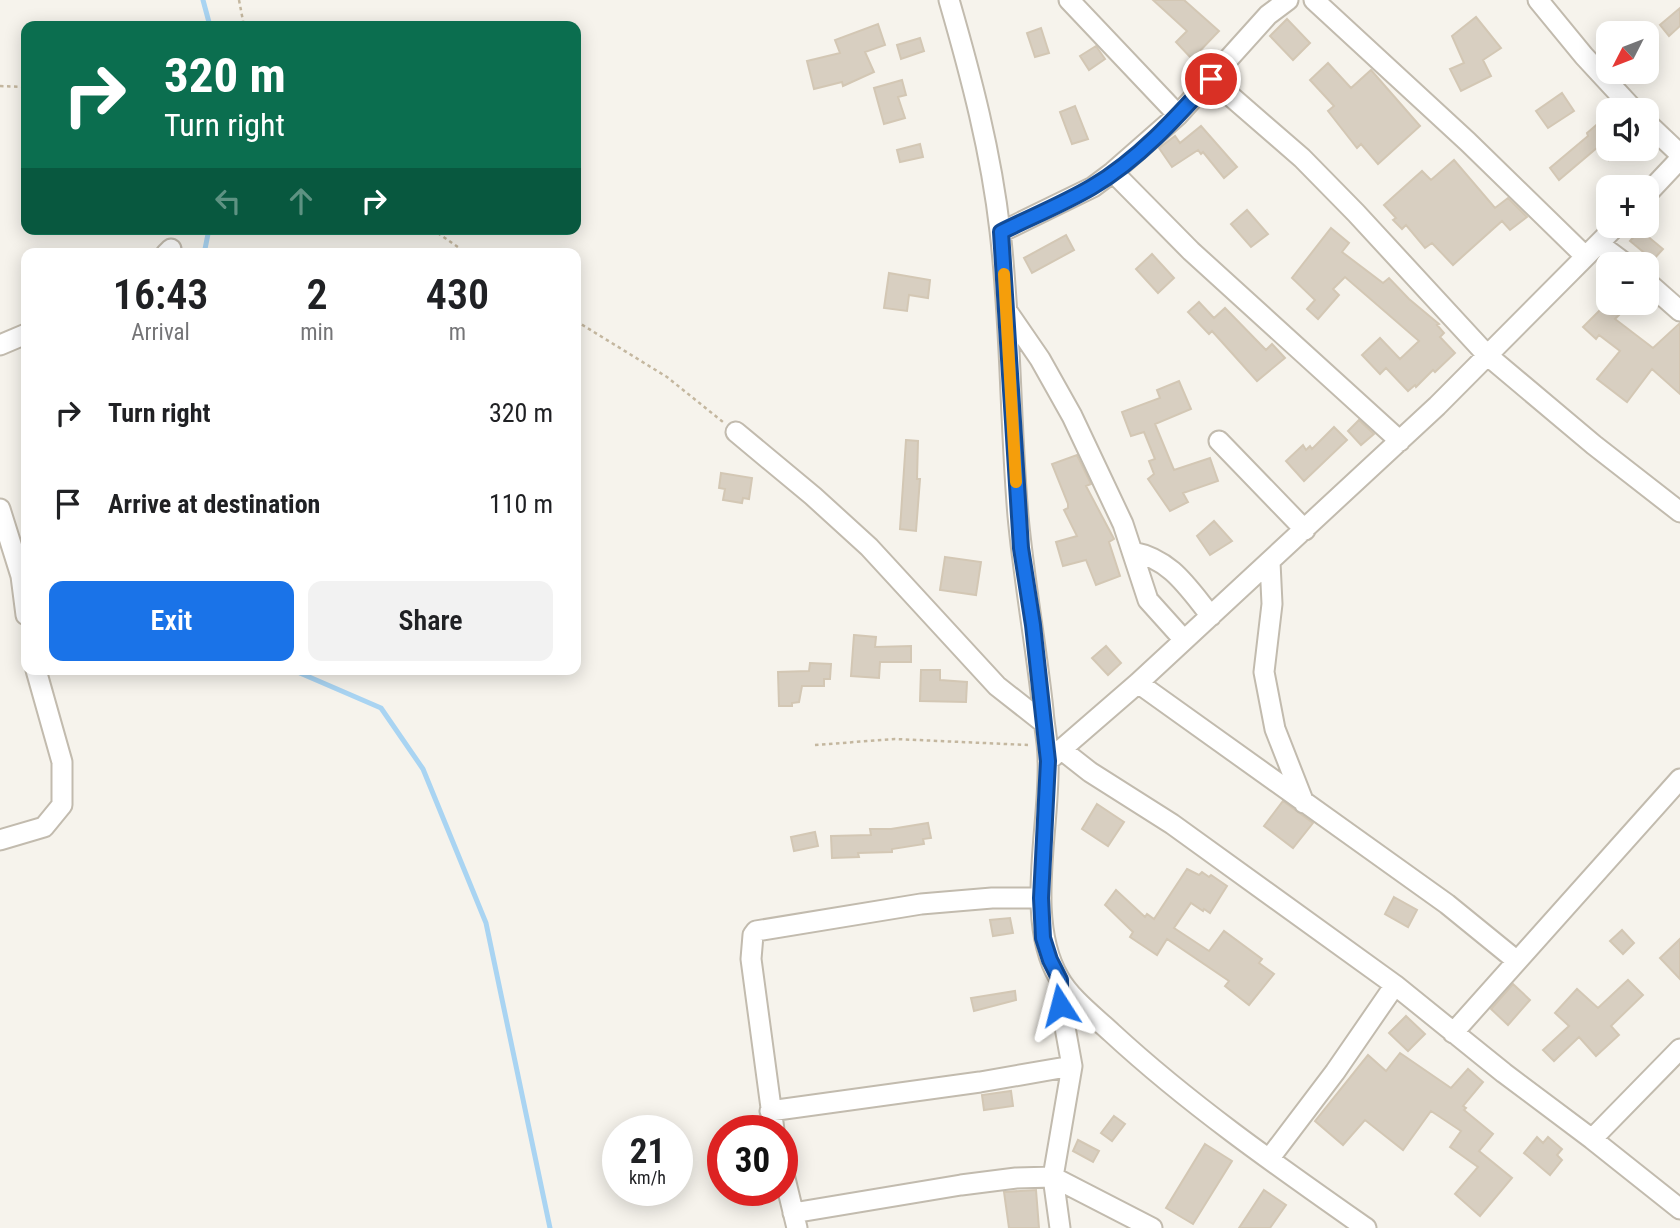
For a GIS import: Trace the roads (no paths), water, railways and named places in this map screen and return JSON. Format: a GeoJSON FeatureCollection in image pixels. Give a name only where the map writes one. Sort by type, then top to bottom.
{"type":"FeatureCollection","features":[{"type":"Feature","properties":{"kind":"street"},"geometry":{"type":"LineString","coordinates":[[949,0],[984,127],[1001,232],[1022,556],[1044,723],[1052,752],[1041,898],[1043,938],[1050,960],[1060,980],[1079,1002],[1144,1061],[1269,1159],[1366,1228]]}},
{"type":"Feature","properties":{"kind":"street"},"geometry":{"type":"LineString","coordinates":[[1069,0],[1178,115]]}},
{"type":"Feature","properties":{"kind":"street"},"geometry":{"type":"LineString","coordinates":[[1001,232],[1093,187],[1113,172],[1178,115],[1211,79],[1266,8],[1288,0]]}},
{"type":"Feature","properties":{"kind":"street"},"geometry":{"type":"LineString","coordinates":[[1314,0],[1468,142],[1597,252]]}},
{"type":"Feature","properties":{"kind":"street"},"geometry":{"type":"LineString","coordinates":[[1538,0],[1623,98]]}},
{"type":"Feature","properties":{"kind":"street"},"geometry":{"type":"LineString","coordinates":[[1211,79],[1302,158],[1487,355],[1583,437],[1680,512]]}},
{"type":"Feature","properties":{"kind":"street"},"geometry":{"type":"LineString","coordinates":[[1659,134],[1680,153]]}},
{"type":"Feature","properties":{"kind":"street"},"geometry":{"type":"LineString","coordinates":[[1659,181],[1680,159]]}},
{"type":"Feature","properties":{"kind":"street"},"geometry":{"type":"LineString","coordinates":[[1113,172],[1191,251],[1400,441]]}},
{"type":"Feature","properties":{"kind":"street"},"geometry":{"type":"LineString","coordinates":[[1052,752],[1138,683],[1305,530],[1400,441],[1604,238]]}},
{"type":"Feature","properties":{"kind":"street"},"geometry":{"type":"LineString","coordinates":[[1659,293],[1680,311]]}},
{"type":"Feature","properties":{"kind":"street"},"geometry":{"type":"LineString","coordinates":[[1006,310],[1058,389],[1118,513],[1148,600],[1184,640]]}},
{"type":"Feature","properties":{"kind":"street"},"geometry":{"type":"LineString","coordinates":[[0,345],[21,336]]}},
{"type":"Feature","properties":{"kind":"street"},"geometry":{"type":"LineString","coordinates":[[736,432],[806,489],[869,547],[997,686],[1044,723]]}},
{"type":"Feature","properties":{"kind":"street"},"geometry":{"type":"LineString","coordinates":[[1219,441],[1305,530]]}},
{"type":"Feature","properties":{"kind":"street"},"geometry":{"type":"LineString","coordinates":[[0,509],[21,576]]}},
{"type":"Feature","properties":{"kind":"street"},"geometry":{"type":"LineString","coordinates":[[1133,552],[1162,562],[1178,576],[1211,616]]}},
{"type":"Feature","properties":{"kind":"street"},"geometry":{"type":"LineString","coordinates":[[1270,562],[1272,604],[1265,671],[1275,729],[1304,804]]}},
{"type":"Feature","properties":{"kind":"street"},"geometry":{"type":"LineString","coordinates":[[0,840],[44,827],[62,805],[62,762],[37,675]]}},
{"type":"Feature","properties":{"kind":"street"},"geometry":{"type":"LineString","coordinates":[[1138,683],[1447,904],[1517,961]]}},
{"type":"Feature","properties":{"kind":"street"},"geometry":{"type":"LineString","coordinates":[[1052,752],[1090,772],[1183,832],[1395,985],[1680,1209]]}},
{"type":"Feature","properties":{"kind":"street"},"geometry":{"type":"LineString","coordinates":[[1453,1032],[1680,779]]}},
{"type":"Feature","properties":{"kind":"street"},"geometry":{"type":"LineString","coordinates":[[771,1115],[751,960],[752,935],[756,931],[922,904],[992,898],[1041,898]]}},
{"type":"Feature","properties":{"kind":"street"},"geometry":{"type":"LineString","coordinates":[[1060,980],[1060,1005],[1072,1066],[1053,1177],[1060,1228]]}},
{"type":"Feature","properties":{"kind":"street"},"geometry":{"type":"LineString","coordinates":[[1269,1159],[1335,1072],[1395,985]]}},
{"type":"Feature","properties":{"kind":"street"},"geometry":{"type":"LineString","coordinates":[[1592,1139],[1680,1049]]}},
{"type":"Feature","properties":{"kind":"street"},"geometry":{"type":"LineString","coordinates":[[770,1111],[980,1082],[1072,1066]]}},
{"type":"Feature","properties":{"kind":"street"},"geometry":{"type":"LineString","coordinates":[[795,1221],[1005,1179],[1053,1177],[1152,1228]]}},
{"type":"Feature","properties":{"kind":"waterway"},"geometry":{"type":"LineString","coordinates":[[203,0],[209,21]]}},
{"type":"Feature","properties":{"kind":"waterway"},"geometry":{"type":"LineString","coordinates":[[205,248],[208,235]]}},
{"type":"Feature","properties":{"kind":"waterway"},"geometry":{"type":"LineString","coordinates":[[305,675],[381,708],[423,769],[486,923],[550,1228]]}}]}
